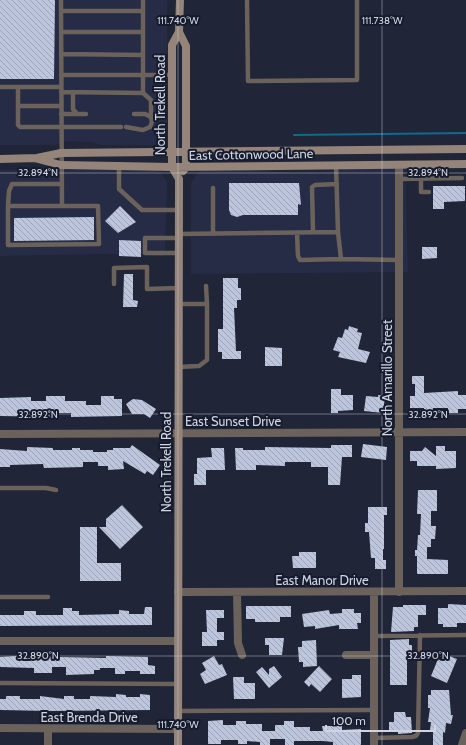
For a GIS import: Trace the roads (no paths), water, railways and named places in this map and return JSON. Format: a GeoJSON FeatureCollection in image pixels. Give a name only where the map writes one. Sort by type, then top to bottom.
{"type":"FeatureCollection","features":[{"type":"Feature","properties":{"kind":"main road","name":"North Trekell Road"},"geometry":{"type":"LineString","coordinates":[[178,745],[178,179],[172,167],[172,45],[179,32],[180,0]]}},
{"type":"Feature","properties":{"kind":"main road","name":"North Trekell Road"},"geometry":{"type":"LineString","coordinates":[[179,32],[186,46],[186,167]]}},
{"type":"Feature","properties":{"kind":"main road","name":"East Cottonwood Lane"},"geometry":{"type":"LineString","coordinates":[[0,159],[37,158],[62,153],[466,149]]}},
{"type":"Feature","properties":{"kind":"main road"},"geometry":{"type":"LineString","coordinates":[[339,165],[341,150]]}},
{"type":"Feature","properties":{"kind":"main road","name":"East Cottonwood Lane"},"geometry":{"type":"LineString","coordinates":[[37,158],[62,165],[172,167],[466,164]]}},
{"type":"Feature","properties":{"kind":"main road"},"geometry":{"type":"LineString","coordinates":[[178,179],[186,167]]}},
{"type":"Feature","properties":{"kind":"street","name":"North Amarillo Street"},"geometry":{"type":"LineString","coordinates":[[399,165],[399,592]]}},
{"type":"Feature","properties":{"kind":"street","name":"East Sunset Drive"},"geometry":{"type":"LineString","coordinates":[[0,434],[466,432]]}},
{"type":"Feature","properties":{"kind":"street","name":"East Manor Drive"},"geometry":{"type":"LineString","coordinates":[[178,592],[237,593],[466,591]]}},
{"type":"Feature","properties":{"kind":"street"},"geometry":{"type":"LineString","coordinates":[[374,592],[374,742]]}},
{"type":"Feature","properties":{"kind":"street"},"geometry":{"type":"LineString","coordinates":[[237,593],[238,643],[242,655]]}},
{"type":"Feature","properties":{"kind":"street"},"geometry":{"type":"LineString","coordinates":[[0,641],[178,641]]}},
{"type":"Feature","properties":{"kind":"street"},"geometry":{"type":"LineString","coordinates":[[346,655],[374,655]]}},
{"type":"Feature","properties":{"kind":"street","name":"East Brenda Drive"},"geometry":{"type":"LineString","coordinates":[[0,728],[178,729]]}},
{"type":"Feature","properties":{"kind":"street"},"geometry":{"type":"LineString","coordinates":[[48,728],[48,745]]}},
{"type":"Feature","properties":{"kind":"street"},"geometry":{"type":"LineString","coordinates":[[462,745],[466,733]]}},
{"type":"Feature","properties":{"kind":"lane"},"geometry":{"type":"LineString","coordinates":[[61,0],[62,206]]}},
{"type":"Feature","properties":{"kind":"lane"},"geometry":{"type":"LineString","coordinates":[[142,0],[143,93]]}},
{"type":"Feature","properties":{"kind":"lane"},"geometry":{"type":"LineString","coordinates":[[247,0],[248,81],[357,80],[357,0]]}},
{"type":"Feature","properties":{"kind":"lane"},"geometry":{"type":"LineString","coordinates":[[61,11],[143,11]]}},
{"type":"Feature","properties":{"kind":"lane"},"geometry":{"type":"LineString","coordinates":[[61,32],[143,32]]}},
{"type":"Feature","properties":{"kind":"lane"},"geometry":{"type":"LineString","coordinates":[[61,54],[143,54]]}},
{"type":"Feature","properties":{"kind":"lane"},"geometry":{"type":"LineString","coordinates":[[61,75],[172,75]]}},
{"type":"Feature","properties":{"kind":"lane"},"geometry":{"type":"LineString","coordinates":[[0,87],[61,86]]}},
{"type":"Feature","properties":{"kind":"lane"},"geometry":{"type":"LineString","coordinates":[[18,87],[18,125],[20,128],[123,128],[143,130],[150,128],[152,122],[151,100],[143,93],[62,92]]}},
{"type":"Feature","properties":{"kind":"lane"},"geometry":{"type":"LineString","coordinates":[[73,92],[73,108],[77,114]]}},
{"type":"Feature","properties":{"kind":"lane"},"geometry":{"type":"LineString","coordinates":[[18,106],[61,106]]}},
{"type":"Feature","properties":{"kind":"lane"},"geometry":{"type":"LineString","coordinates":[[61,114],[86,114]]}},
{"type":"Feature","properties":{"kind":"lane"},"geometry":{"type":"LineString","coordinates":[[134,114],[145,114],[151,117]]}},
{"type":"Feature","properties":{"kind":"lane"},"geometry":{"type":"LineString","coordinates":[[339,165],[337,184],[338,232],[341,259]]}},
{"type":"Feature","properties":{"kind":"lane"},"geometry":{"type":"LineString","coordinates":[[119,166],[119,189],[142,210],[178,210]]}},
{"type":"Feature","properties":{"kind":"lane"},"geometry":{"type":"LineString","coordinates":[[399,179],[462,178]]}},
{"type":"Feature","properties":{"kind":"lane"},"geometry":{"type":"LineString","coordinates":[[421,179],[421,192],[429,192]]}},
{"type":"Feature","properties":{"kind":"lane"},"geometry":{"type":"LineString","coordinates":[[8,206],[98,206],[99,244],[8,245],[8,206],[9,191],[12,184],[62,184]]}},
{"type":"Feature","properties":{"kind":"lane"},"geometry":{"type":"LineString","coordinates":[[312,232],[312,187],[315,184],[337,184]]}},
{"type":"Feature","properties":{"kind":"lane"},"geometry":{"type":"LineString","coordinates":[[213,188],[213,234]]}},
{"type":"Feature","properties":{"kind":"lane"},"geometry":{"type":"LineString","coordinates":[[178,253],[145,253],[145,238],[213,234],[338,232]]}},
{"type":"Feature","properties":{"kind":"lane"},"geometry":{"type":"LineString","coordinates":[[297,233],[298,256],[300,260],[399,260]]}},
{"type":"Feature","properties":{"kind":"lane"},"geometry":{"type":"LineString","coordinates":[[114,284],[114,268],[146,268],[147,289],[178,288]]}},
{"type":"Feature","properties":{"kind":"lane"},"geometry":{"type":"LineString","coordinates":[[178,367],[199,366],[208,360],[206,286]]}},
{"type":"Feature","properties":{"kind":"lane"},"geometry":{"type":"LineString","coordinates":[[178,304],[207,304]]}},
{"type":"Feature","properties":{"kind":"lane"},"geometry":{"type":"LineString","coordinates":[[0,488],[46,488],[56,490]]}},
{"type":"Feature","properties":{"kind":"lane"},"geometry":{"type":"LineString","coordinates":[[0,597],[48,597]]}},
{"type":"Feature","properties":{"kind":"lane"},"geometry":{"type":"LineString","coordinates":[[374,742],[412,737],[416,736],[418,733],[420,635]]}},
{"type":"Feature","properties":{"kind":"lane"},"geometry":{"type":"LineString","coordinates":[[374,636],[466,635]]}},
{"type":"Feature","properties":{"kind":"lane"},"geometry":{"type":"LineString","coordinates":[[0,683],[178,684]]}},
{"type":"Feature","properties":{"kind":"lane"},"geometry":{"type":"LineString","coordinates":[[178,711],[374,710]]}},
{"type":"Feature","properties":{"kind":"waterway"},"geometry":{"type":"LineString","coordinates":[[294,135],[466,133]]}}]}
